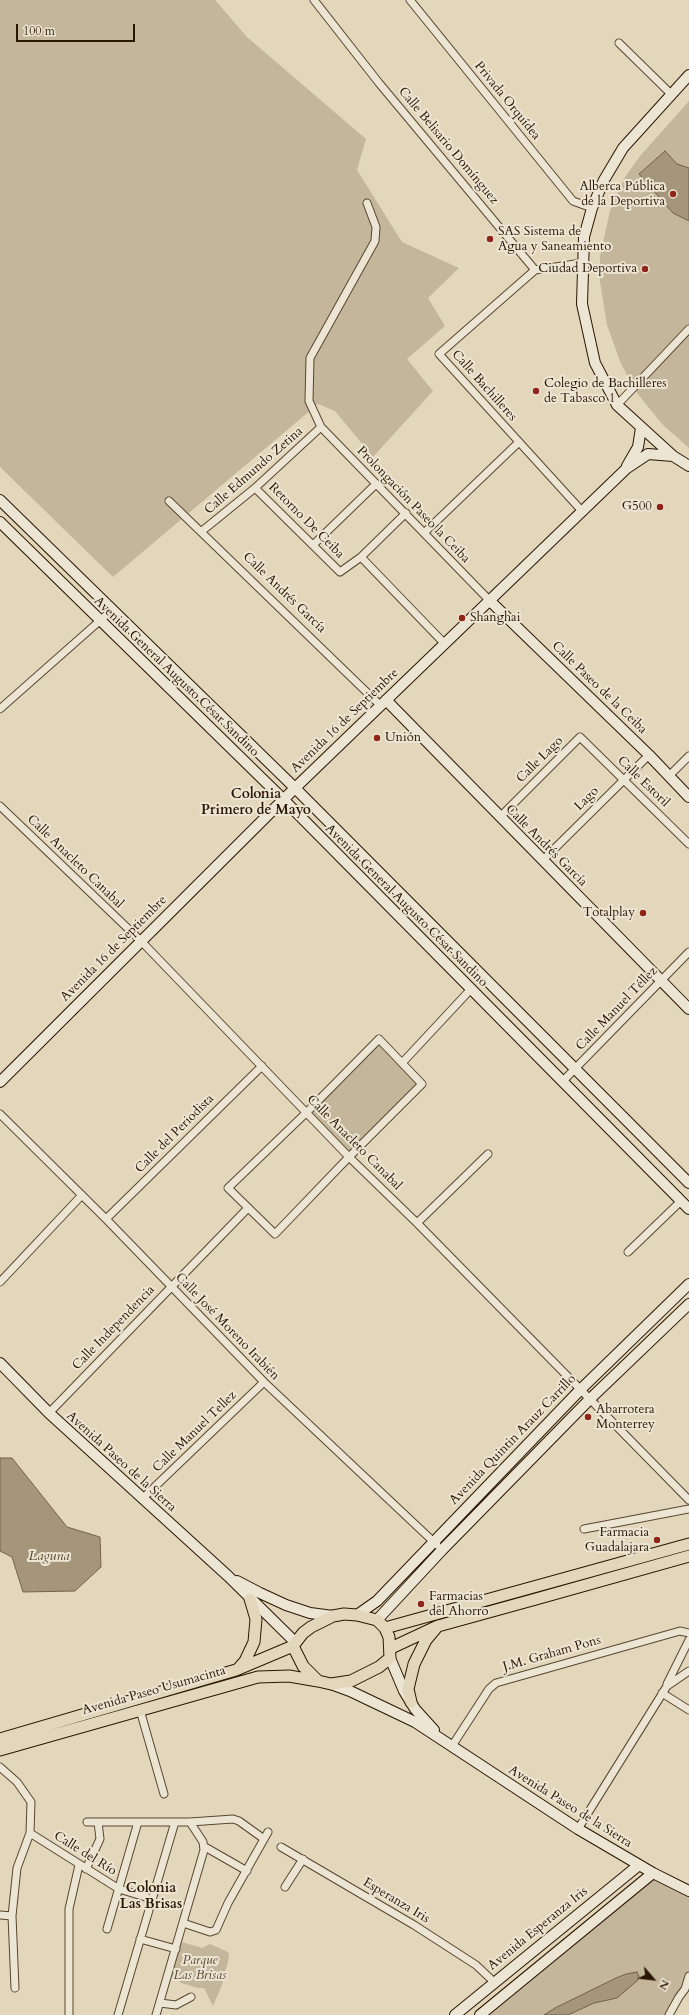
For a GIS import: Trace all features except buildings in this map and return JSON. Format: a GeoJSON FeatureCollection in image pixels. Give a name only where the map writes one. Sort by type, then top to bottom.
{"type":"FeatureCollection","features":[{"type":"Feature","properties":{"kind":"main road"},"geometry":{"type":"LineString","coordinates":[[689,75],[623,148],[604,180],[592,208],[584,237],[582,263],[582,304],[595,363],[617,405],[672,456],[689,466]]}},
{"type":"Feature","properties":{"kind":"main road","name":"Avenida 16 de Septiembre"},"geometry":{"type":"LineString","coordinates":[[626,468],[638,447],[641,428]]}},
{"type":"Feature","properties":{"kind":"main road","name":"Avenida 16 de Septiembre"},"geometry":{"type":"LineString","coordinates":[[0,1082],[295,788],[626,468],[648,454],[672,456]]}},
{"type":"Feature","properties":{"kind":"main road","name":"Avenida General Augusto César Sandino"},"geometry":{"type":"LineString","coordinates":[[0,500],[295,788],[574,1070],[689,1183]]}},
{"type":"Feature","properties":{"kind":"main road","name":"Avenida General Augusto César Sandino"},"geometry":{"type":"LineString","coordinates":[[0,522],[100,622],[284,800],[689,1209]]}},
{"type":"Feature","properties":{"kind":"main road","name":"Calle Paseo de la Ceiba"},"geometry":{"type":"LineString","coordinates":[[489,600],[689,797]]}},
{"type":"Feature","properties":{"kind":"main road","name":"Calle Andrés García"},"geometry":{"type":"LineString","coordinates":[[383,702],[543,860],[689,1009]]}},
{"type":"Feature","properties":{"kind":"main road","name":"Avenida Quintin Arauz Carrillo"},"geometry":{"type":"LineString","coordinates":[[358,1615],[377,1601],[433,1541],[580,1390],[689,1284]]}},
{"type":"Feature","properties":{"kind":"main road","name":"Avenida Quintin Arauz Carrillo"},"geometry":{"type":"LineString","coordinates":[[381,1624],[442,1550],[590,1399],[689,1304]]}},
{"type":"Feature","properties":{"kind":"main road","name":"Avenida Paseo de la Sierra"},"geometry":{"type":"LineString","coordinates":[[0,1363],[49,1413],[228,1576],[294,1644]]}},
{"type":"Feature","properties":{"kind":"main road"},"geometry":{"type":"LineString","coordinates":[[689,1544],[381,1624],[358,1615],[333,1616],[311,1627],[294,1644],[303,1666],[318,1681],[331,1684],[351,1681],[368,1674],[390,1653],[441,1625],[536,1600],[689,1556]]}},
{"type":"Feature","properties":{"kind":"main road","name":"Avenida Paseo de la Sierra"},"geometry":{"type":"LineString","coordinates":[[228,1576],[286,1605],[310,1613],[333,1616]]}},
{"type":"Feature","properties":{"kind":"main road"},"geometry":{"type":"LineString","coordinates":[[236,1670],[245,1661],[254,1642],[256,1619],[250,1599]]}},
{"type":"Feature","properties":{"kind":"main road"},"geometry":{"type":"LineString","coordinates":[[381,1624],[390,1653]]}},
{"type":"Feature","properties":{"kind":"main road"},"geometry":{"type":"LineString","coordinates":[[411,1702],[408,1689],[418,1653],[433,1630],[441,1625]]}},
{"type":"Feature","properties":{"kind":"main road","name":"Avenida Paseo Usumacinta"},"geometry":{"type":"LineString","coordinates":[[0,1739],[236,1670],[294,1644]]}},
{"type":"Feature","properties":{"kind":"main road","name":"Avenida Paseo de la Sierra"},"geometry":{"type":"LineString","coordinates":[[390,1653],[404,1691],[411,1702],[441,1738]]}},
{"type":"Feature","properties":{"kind":"main road","name":"Avenida Paseo Usumacinta"},"geometry":{"type":"LineString","coordinates":[[0,1750],[258,1677],[289,1676],[318,1681]]}},
{"type":"Feature","properties":{"kind":"main road","name":"Avenida Paseo de la Sierra"},"geometry":{"type":"LineString","coordinates":[[331,1684],[387,1708],[441,1738],[578,1829],[653,1874],[689,1891]]}},
{"type":"Feature","properties":{"kind":"main road","name":"Avenida Esperanza Iris"},"geometry":{"type":"LineString","coordinates":[[455,2015],[638,1865]]}},
{"type":"Feature","properties":{"kind":"main road"},"geometry":{"type":"LineString","coordinates":[[480,2015],[653,1874]]}},
{"type":"Feature","properties":{"kind":"street","name":"Calle Belisario Domínguez"},"geometry":{"type":"LineString","coordinates":[[314,0],[379,83],[535,270]]}},
{"type":"Feature","properties":{"kind":"street","name":"Privada Orquídea"},"geometry":{"type":"LineString","coordinates":[[410,0],[574,202],[592,208]]}},
{"type":"Feature","properties":{"kind":"street"},"geometry":{"type":"LineString","coordinates":[[619,43],[671,94]]}},
{"type":"Feature","properties":{"kind":"street","name":"Prolongación Paseo la Ceiba"},"geometry":{"type":"LineString","coordinates":[[367,203],[376,227],[375,241],[310,358],[309,401],[321,427],[489,600]]}},
{"type":"Feature","properties":{"kind":"street"},"geometry":{"type":"LineString","coordinates":[[535,270],[582,263]]}},
{"type":"Feature","properties":{"kind":"street","name":"Calle Bachilleres"},"geometry":{"type":"LineString","coordinates":[[535,270],[439,354],[582,510]]}},
{"type":"Feature","properties":{"kind":"street"},"geometry":{"type":"LineString","coordinates":[[617,405],[689,329]]}},
{"type":"Feature","properties":{"kind":"street","name":"Calle Edmundo Zetina"},"geometry":{"type":"LineString","coordinates":[[202,531],[255,488],[321,427]]}},
{"type":"Feature","properties":{"kind":"street"},"geometry":{"type":"LineString","coordinates":[[424,533],[519,442]]}},
{"type":"Feature","properties":{"kind":"street"},"geometry":{"type":"LineString","coordinates":[[313,545],[376,484]]}},
{"type":"Feature","properties":{"kind":"street","name":"Retorno De Ceiba"},"geometry":{"type":"LineString","coordinates":[[255,488],[340,572],[361,557]]}},
{"type":"Feature","properties":{"kind":"street","name":"Calle Andrés García"},"geometry":{"type":"LineString","coordinates":[[169,501],[383,702]]}},
{"type":"Feature","properties":{"kind":"street"},"geometry":{"type":"LineString","coordinates":[[406,514],[361,557],[444,643]]}},
{"type":"Feature","properties":{"kind":"street"},"geometry":{"type":"LineString","coordinates":[[0,709],[112,610]]}},
{"type":"Feature","properties":{"kind":"street","name":"Calle Lago"},"geometry":{"type":"LineString","coordinates":[[500,817],[580,737]]}},
{"type":"Feature","properties":{"kind":"street","name":"Calle Estoril"},"geometry":{"type":"LineString","coordinates":[[580,737],[689,844]]}},
{"type":"Feature","properties":{"kind":"street","name":"Lago"},"geometry":{"type":"LineString","coordinates":[[543,860],[648,755]]}},
{"type":"Feature","properties":{"kind":"street"},"geometry":{"type":"LineString","coordinates":[[669,776],[689,756]]}},
{"type":"Feature","properties":{"kind":"street","name":"Calle Anacleto Canabal"},"geometry":{"type":"LineString","coordinates":[[0,806],[140,941],[349,1157],[417,1223],[689,1500]]}},
{"type":"Feature","properties":{"kind":"street","name":"Calle Manuel Téllez"},"geometry":{"type":"LineString","coordinates":[[562,1082],[689,952]]}},
{"type":"Feature","properties":{"kind":"street"},"geometry":{"type":"LineString","coordinates":[[402,1063],[470,989]]}},
{"type":"Feature","properties":{"kind":"street"},"geometry":{"type":"LineString","coordinates":[[379,1039],[402,1063],[422,1084],[275,1234],[228,1188],[307,1112],[379,1039]]}},
{"type":"Feature","properties":{"kind":"street","name":"Calle del Periodista"},"geometry":{"type":"LineString","coordinates":[[106,1219],[262,1066]]}},
{"type":"Feature","properties":{"kind":"street","name":"Calle José Moreno Irabién"},"geometry":{"type":"LineString","coordinates":[[0,1114],[106,1219],[264,1382],[442,1550]]}},
{"type":"Feature","properties":{"kind":"street"},"geometry":{"type":"LineString","coordinates":[[417,1223],[488,1154]]}},
{"type":"Feature","properties":{"kind":"street"},"geometry":{"type":"LineString","coordinates":[[0,1282],[82,1195]]}},
{"type":"Feature","properties":{"kind":"street"},"geometry":{"type":"LineString","coordinates":[[628,1252],[681,1202]]}},
{"type":"Feature","properties":{"kind":"street","name":"Calle Independencia"},"geometry":{"type":"LineString","coordinates":[[49,1413],[248,1208]]}},
{"type":"Feature","properties":{"kind":"street","name":"Calle Manuel Tellez"},"geometry":{"type":"LineString","coordinates":[[142,1499],[264,1382]]}},
{"type":"Feature","properties":{"kind":"street"},"geometry":{"type":"LineString","coordinates":[[584,1529],[689,1509]]}},
{"type":"Feature","properties":{"kind":"street","name":"J.M. Graham Pons"},"geometry":{"type":"LineString","coordinates":[[452,1746],[489,1689],[496,1683],[676,1632],[685,1631],[689,1633]]}},
{"type":"Feature","properties":{"kind":"street"},"geometry":{"type":"LineString","coordinates":[[578,1829],[667,1686],[689,1640]]}},
{"type":"Feature","properties":{"kind":"street"},"geometry":{"type":"LineString","coordinates":[[667,1686],[689,1671]]}},
{"type":"Feature","properties":{"kind":"street"},"geometry":{"type":"LineString","coordinates":[[662,1693],[689,1710]]}},
{"type":"Feature","properties":{"kind":"street"},"geometry":{"type":"LineString","coordinates":[[140,1710],[164,1794]]}},
{"type":"Feature","properties":{"kind":"street"},"geometry":{"type":"LineString","coordinates":[[0,1767],[17,1782],[31,1802],[30,1833],[17,1868],[12,1916],[15,1988]]}},
{"type":"Feature","properties":{"kind":"street"},"geometry":{"type":"LineString","coordinates":[[87,1822],[190,1822],[235,1820],[266,1836],[228,1903],[215,1931],[209,1931],[183,1923]]}},
{"type":"Feature","properties":{"kind":"street"},"geometry":{"type":"LineString","coordinates":[[86,1869],[100,1839],[98,1822]]}},
{"type":"Feature","properties":{"kind":"street"},"geometry":{"type":"LineString","coordinates":[[107,1929],[138,1822]]}},
{"type":"Feature","properties":{"kind":"street"},"geometry":{"type":"LineString","coordinates":[[118,2015],[175,1822]]}},
{"type":"Feature","properties":{"kind":"street"},"geometry":{"type":"LineString","coordinates":[[190,1822],[204,1847],[247,1870]]}},
{"type":"Feature","properties":{"kind":"street","name":"Calle del Río"},"geometry":{"type":"LineString","coordinates":[[30,1833],[119,1889],[152,1899]]}},
{"type":"Feature","properties":{"kind":"street"},"geometry":{"type":"LineString","coordinates":[[156,2015],[204,1847]]}},
{"type":"Feature","properties":{"kind":"street","name":"Esperanza Iris"},"geometry":{"type":"LineString","coordinates":[[282,1847],[414,1925],[476,1965],[494,1982]]}},
{"type":"Feature","properties":{"kind":"street"},"geometry":{"type":"LineString","coordinates":[[285,1887],[304,1860]]}},
{"type":"Feature","properties":{"kind":"street"},"geometry":{"type":"LineString","coordinates":[[69,2015],[69,1909],[79,1865]]}},
{"type":"Feature","properties":{"kind":"street"},"geometry":{"type":"LineString","coordinates":[[0,1915],[12,1916]]}},
{"type":"Feature","properties":{"kind":"street"},"geometry":{"type":"LineString","coordinates":[[140,1939],[176,1949]]}},
{"type":"Feature","properties":{"kind":"street"},"geometry":{"type":"LineString","coordinates":[[669,2015],[679,1997],[687,1991],[689,1976]]}},
{"type":"Feature","properties":{"kind":"street"},"geometry":{"type":"LineString","coordinates":[[160,2003],[176,2005],[191,1997]]}},
{"type":"Feature","properties":{"kind":"green space"},"geometry":{"type":"Polygon","coordinates":[[[0,0],[215,0],[247,37],[366,139],[357,170],[402,242],[459,268],[428,298],[445,326],[407,359],[433,391],[373,457],[335,411],[318,404],[113,577],[0,467],[0,0]]]}},
{"type":"Feature","properties":{"kind":"green space","name":"Ciudad Deportiva"},"geometry":{"type":"Polygon","coordinates":[[[689,101],[689,448],[662,424],[637,393],[621,364],[607,325],[600,282],[600,256],[610,211],[623,180],[640,156],[689,101]]]}},
{"type":"Feature","properties":{"kind":"green space"},"geometry":{"type":"Polygon","coordinates":[[[379,1039],[422,1084],[349,1157],[307,1112],[379,1039]]]}},
{"type":"Feature","properties":{"kind":"green space"},"geometry":{"type":"Polygon","coordinates":[[[653,1873],[689,1891],[689,1974],[669,2015],[480,2015],[653,1873]]]}},
{"type":"Feature","properties":{"kind":"green space","name":"Parque Las Brisas"},"geometry":{"type":"Polygon","coordinates":[[[178,1941],[202,1948],[210,1944],[228,1952],[229,1957],[222,1985],[213,2006],[204,1988],[198,1988],[181,1983],[178,1980],[167,1978],[178,1941]]]}},
{"type":"Feature","properties":{"kind":"water","name":"Alberca Pública de la Deportiva"},"geometry":{"type":"Polygon","coordinates":[[[665,151],[677,164],[689,168],[689,221],[673,213],[639,174],[665,151]]]}},
{"type":"Feature","properties":{"kind":"water","name":"Laguna"},"geometry":{"type":"Polygon","coordinates":[[[0,1458],[12,1458],[67,1527],[100,1537],[101,1567],[75,1591],[23,1592],[12,1557],[0,1551],[0,1458]]]}},
{"type":"Feature","properties":{"kind":"water"},"geometry":{"type":"Polygon","coordinates":[[[637,1972],[639,1976],[638,1980],[617,1998],[594,2003],[568,2015],[544,2015],[616,1978],[637,1972]]]}},
{"type":"Feature","properties":{"kind":"place","name":"Alberca Pública de la Deportiva"},"geometry":{"type":"Point","coordinates":[673,194]}},
{"type":"Feature","properties":{"kind":"place","name":"SAS Sistema de Agua y Saneamiento"},"geometry":{"type":"Point","coordinates":[490,239]}},
{"type":"Feature","properties":{"kind":"place","name":"Ciudad Deportiva"},"geometry":{"type":"Point","coordinates":[645,269]}},
{"type":"Feature","properties":{"kind":"place","name":"Colegio de Bachilleres de Tabasco 1"},"geometry":{"type":"Point","coordinates":[536,391]}},
{"type":"Feature","properties":{"kind":"place","name":"G500"},"geometry":{"type":"Point","coordinates":[660,507]}},
{"type":"Feature","properties":{"kind":"place","name":"Shanghai"},"geometry":{"type":"Point","coordinates":[462,618]}},
{"type":"Feature","properties":{"kind":"place","name":"Unión"},"geometry":{"type":"Point","coordinates":[377,738]}},
{"type":"Feature","properties":{"kind":"place","name":"Totalplay"},"geometry":{"type":"Point","coordinates":[643,913]}},
{"type":"Feature","properties":{"kind":"place","name":"Abarrotera Monterrey"},"geometry":{"type":"Point","coordinates":[588,1417]}},
{"type":"Feature","properties":{"kind":"place","name":"Farmacia Guadalajara"},"geometry":{"type":"Point","coordinates":[657,1540]}},
{"type":"Feature","properties":{"kind":"place","name":"Farmacias del Ahorro"},"geometry":{"type":"Point","coordinates":[421,1604]}},
{"type":"Feature","properties":{"kind":"district","name":"Colonia Primero de Mayo"},"geometry":{"type":"Point","coordinates":[256,804]}},
{"type":"Feature","properties":{"kind":"district","name":"Colonia Las Brisas"},"geometry":{"type":"Point","coordinates":[151,1898]}}]}
